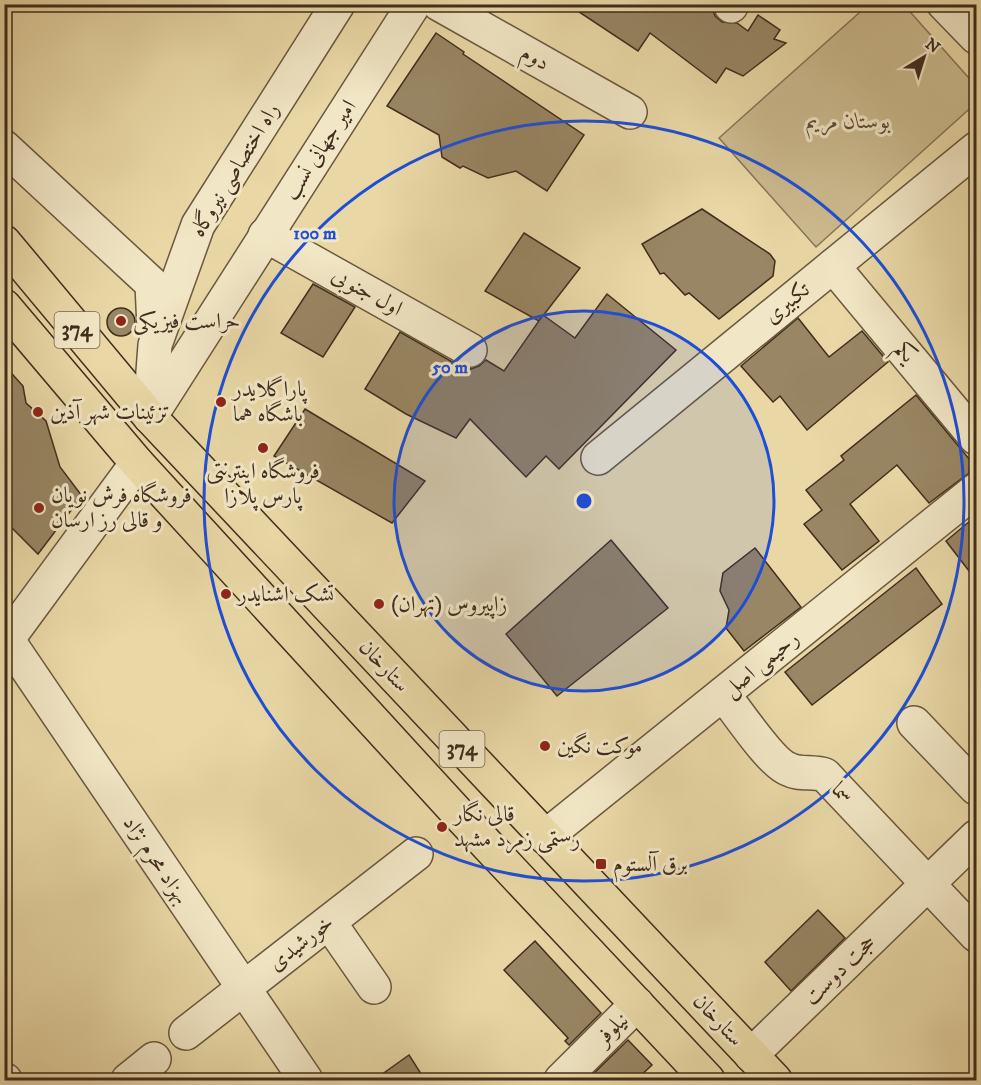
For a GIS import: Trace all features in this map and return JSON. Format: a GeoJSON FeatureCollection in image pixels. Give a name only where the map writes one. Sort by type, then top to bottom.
{"type":"FeatureCollection","features":[{"type":"Feature","properties":{"kind":"main road","name":"ستارخان"},"geometry":{"type":"LineString","coordinates":[[4,242],[150,417],[775,1080]]}},
{"type":"Feature","properties":{"kind":"main road","name":"ستارخان"},"geometry":{"type":"LineString","coordinates":[[4,306],[137,463],[708,1080]]}},
{"type":"Feature","properties":{"kind":"street","name":"راه اختصاصی نیروگاه"},"geometry":{"type":"LineString","coordinates":[[150,417],[155,345],[198,225],[338,4]]}},
{"type":"Feature","properties":{"kind":"street","name":"امیر جهانی نسب"},"geometry":{"type":"LineString","coordinates":[[150,417],[414,4]]}},
{"type":"Feature","properties":{"kind":"street","name":"دوم"},"geometry":{"type":"LineString","coordinates":[[439,4],[630,112]]}},
{"type":"Feature","properties":{"kind":"street"},"geometry":{"type":"LineString","coordinates":[[944,4],[976,37]]}},
{"type":"Feature","properties":{"kind":"street"},"geometry":{"type":"LineString","coordinates":[[4,147],[152,284],[155,345]]}},
{"type":"Feature","properties":{"kind":"street","name":"تکبیری"},"geometry":{"type":"LineString","coordinates":[[598,458],[976,149]]}},
{"type":"Feature","properties":{"kind":"street","name":"اول جنوبی"},"geometry":{"type":"LineString","coordinates":[[265,235],[470,350]]}},
{"type":"Feature","properties":{"kind":"street","name":"یکم"},"geometry":{"type":"LineString","coordinates":[[833,266],[976,438]]}},
{"type":"Feature","properties":{"kind":"street"},"geometry":{"type":"LineString","coordinates":[[6,641],[137,463]]}},
{"type":"Feature","properties":{"kind":"street","name":"رحیمی اصل"},"geometry":{"type":"LineString","coordinates":[[546,837],[976,490]]}},
{"type":"Feature","properties":{"kind":"street","name":"بهزاد محرم نژاد"},"geometry":{"type":"LineString","coordinates":[[6,641],[306,1080]]}},
{"type":"Feature","properties":{"kind":"street","name":"سما"},"geometry":{"type":"LineString","coordinates":[[723,694],[778,763],[795,772],[815,772],[825,775],[930,885]]}},
{"type":"Feature","properties":{"kind":"street"},"geometry":{"type":"LineString","coordinates":[[914,723],[976,788]]}},
{"type":"Feature","properties":{"kind":"street","name":"حجت دوست"},"geometry":{"type":"LineString","coordinates":[[751,1055],[930,885],[976,837]]}},
{"type":"Feature","properties":{"kind":"street","name":"خورشیدی"},"geometry":{"type":"LineString","coordinates":[[186,1033],[416,854]]}},
{"type":"Feature","properties":{"kind":"street"},"geometry":{"type":"LineString","coordinates":[[930,885],[976,934]]}},
{"type":"Feature","properties":{"kind":"street"},"geometry":{"type":"LineString","coordinates":[[329,922],[374,987]]}},
{"type":"Feature","properties":{"kind":"street","name":"نیلوفر"},"geometry":{"type":"LineString","coordinates":[[561,1080],[637,1004]]}},
{"type":"Feature","properties":{"kind":"street"},"geometry":{"type":"LineString","coordinates":[[128,1080],[154,1059]]}},
{"type":"Feature","properties":{"kind":"green space","name":"بوستان مریم"},"geometry":{"type":"Polygon","coordinates":[[[868,5],[904,5],[976,86],[976,103],[816,247],[719,138],[868,5]]]}},
{"type":"Feature","properties":{"kind":"building"},"geometry":{"type":"Polygon","coordinates":[[[567,4],[711,4],[715,16],[722,22],[737,23],[748,31],[758,15],[780,30],[774,39],[786,43],[743,76],[726,68],[716,83],[650,33],[638,51],[567,4]]]}},
{"type":"Feature","properties":{"kind":"building"},"geometry":{"type":"Polygon","coordinates":[[[436,33],[464,52],[463,54],[584,135],[547,191],[516,171],[488,178],[463,166],[460,168],[442,157],[439,135],[387,106],[436,33]]]}},
{"type":"Feature","properties":{"kind":"building"},"geometry":{"type":"Polygon","coordinates":[[[702,209],[770,254],[775,261],[773,276],[719,319],[689,293],[685,295],[664,273],[660,274],[642,244],[702,209]]]}},
{"type":"Feature","properties":{"kind":"building"},"geometry":{"type":"Polygon","coordinates":[[[524,233],[580,268],[539,321],[485,291],[524,233]]]}},
{"type":"Feature","properties":{"kind":"building"},"geometry":{"type":"Polygon","coordinates":[[[313,284],[355,307],[323,357],[281,333],[313,284]]]}},
{"type":"Feature","properties":{"kind":"building"},"geometry":{"type":"Polygon","coordinates":[[[607,294],[676,350],[559,469],[546,456],[526,477],[470,419],[456,438],[406,414],[365,389],[400,332],[461,367],[471,369],[486,360],[504,371],[543,315],[575,338],[607,294]]]}},
{"type":"Feature","properties":{"kind":"building","name":"حراست فیزیکی"},"geometry":{"type":"Polygon","coordinates":[[[121,308],[131,312],[135,322],[131,332],[121,336],[111,332],[107,322],[111,312],[121,308]]]}},
{"type":"Feature","properties":{"kind":"building"},"geometry":{"type":"Polygon","coordinates":[[[798,318],[829,357],[862,331],[888,362],[807,430],[780,396],[773,402],[741,366],[798,318]]]}},
{"type":"Feature","properties":{"kind":"building","name":"فروشگاه فرش نویان و قالی رز ارسان"},"geometry":{"type":"Polygon","coordinates":[[[4,365],[23,386],[26,403],[46,421],[60,467],[82,496],[38,554],[4,520],[4,365]]]}},
{"type":"Feature","properties":{"kind":"building"},"geometry":{"type":"Polygon","coordinates":[[[916,395],[970,460],[969,473],[929,503],[897,465],[850,504],[879,541],[842,570],[804,524],[822,510],[806,490],[844,460],[841,456],[916,395]]]}},
{"type":"Feature","properties":{"kind":"building"},"geometry":{"type":"Polygon","coordinates":[[[305,409],[425,481],[392,523],[274,456],[305,409]]]}},
{"type":"Feature","properties":{"kind":"building"},"geometry":{"type":"Polygon","coordinates":[[[976,516],[976,580],[946,541],[976,516]]]}},
{"type":"Feature","properties":{"kind":"building"},"geometry":{"type":"Polygon","coordinates":[[[611,540],[668,608],[557,696],[506,634],[611,540]]]}},
{"type":"Feature","properties":{"kind":"building"},"geometry":{"type":"Polygon","coordinates":[[[755,548],[801,607],[744,651],[726,628],[729,610],[720,591],[723,573],[755,548]]]}},
{"type":"Feature","properties":{"kind":"building"},"geometry":{"type":"Polygon","coordinates":[[[916,568],[942,604],[812,705],[785,672],[916,568]]]}},
{"type":"Feature","properties":{"kind":"building"},"geometry":{"type":"Polygon","coordinates":[[[818,910],[845,938],[791,991],[765,962],[818,910]]]}},
{"type":"Feature","properties":{"kind":"building"},"geometry":{"type":"Polygon","coordinates":[[[535,941],[601,1013],[569,1045],[565,1041],[568,1038],[504,970],[535,941]]]}},
{"type":"Feature","properties":{"kind":"building"},"geometry":{"type":"Polygon","coordinates":[[[628,1040],[652,1065],[636,1080],[587,1080],[628,1040]]]}},
{"type":"Feature","properties":{"kind":"building"},"geometry":{"type":"Polygon","coordinates":[[[409,1055],[425,1080],[374,1080],[409,1055]]]}},
{"type":"Feature","properties":{"kind":"place","name":"حراست فیزیکی"},"geometry":{"type":"Point","coordinates":[121,321]}},
{"type":"Feature","properties":{"kind":"place","name":"پاراگلایدر باشگاه هما"},"geometry":{"type":"Point","coordinates":[221,402]}},
{"type":"Feature","properties":{"kind":"place","name":"تزئینات شهر آذین"},"geometry":{"type":"Point","coordinates":[38,412]}},
{"type":"Feature","properties":{"kind":"place","name":"فروشگاه اینترنتی پارس پلازا"},"geometry":{"type":"Point","coordinates":[263,448]}},
{"type":"Feature","properties":{"kind":"place","name":"فروشگاه فرش نویان و قالی رز ارسان"},"geometry":{"type":"Point","coordinates":[39,508]}},
{"type":"Feature","properties":{"kind":"place","name":"تشک اشنایدر"},"geometry":{"type":"Point","coordinates":[226,594]}},
{"type":"Feature","properties":{"kind":"place","name":"زاپیروس (تهران)"},"geometry":{"type":"Point","coordinates":[379,604]}},
{"type":"Feature","properties":{"kind":"place","name":"موکت نگین"},"geometry":{"type":"Point","coordinates":[545,746]}},
{"type":"Feature","properties":{"kind":"place","name":"قالی نگار رستمی زمرد مشهد"},"geometry":{"type":"Point","coordinates":[442,827]}},
{"type":"Feature","properties":{"kind":"place","name":"برق آلستوم"},"geometry":{"type":"Point","coordinates":[601,864]}}]}
